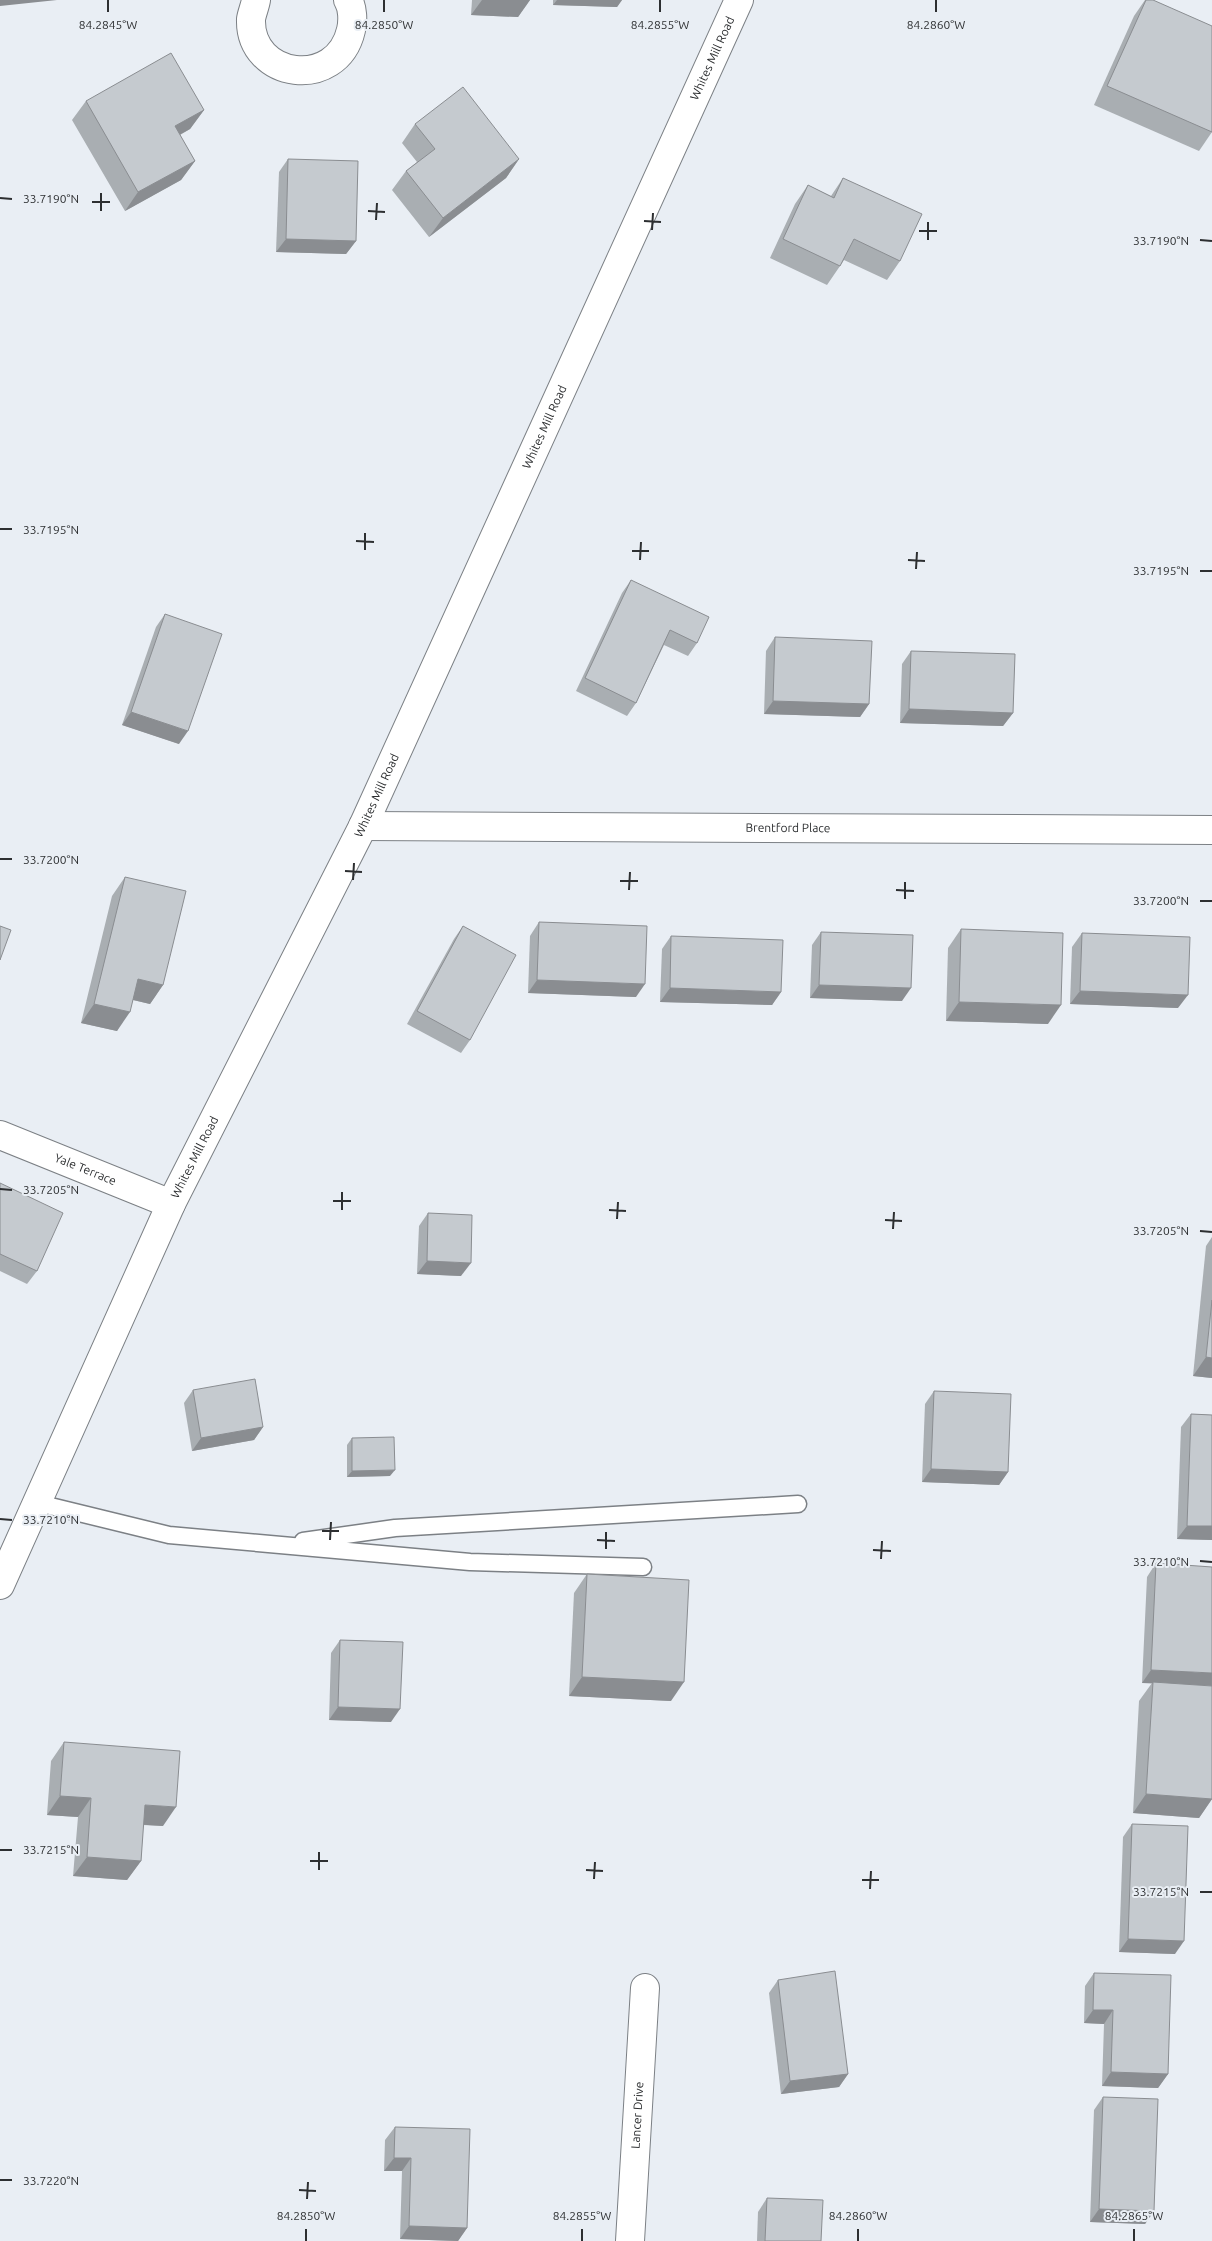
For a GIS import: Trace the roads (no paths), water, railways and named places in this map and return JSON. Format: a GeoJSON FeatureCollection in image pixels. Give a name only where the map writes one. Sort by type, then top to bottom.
{"type":"FeatureCollection","features":[{"type":"Feature","properties":{"kind":"street"},"geometry":{"type":"LineString","coordinates":[[256,0],[252,19],[255,38],[260,47],[265,55],[281,67],[300,72],[320,68],[337,58],[348,42],[353,23],[348,0]]}},
{"type":"Feature","properties":{"kind":"street","name":"Whites Mill Road"},"geometry":{"type":"LineString","coordinates":[[0,1585],[172,1204],[363,826],[708,63],[739,0]]}},
{"type":"Feature","properties":{"kind":"street","name":"Brentford Place"},"geometry":{"type":"LineString","coordinates":[[363,826],[1212,830]]}},
{"type":"Feature","properties":{"kind":"street","name":"Yale Terrace"},"geometry":{"type":"LineString","coordinates":[[0,1135],[172,1204]]}},
{"type":"Feature","properties":{"kind":"street","name":"Lancer Drive"},"geometry":{"type":"LineString","coordinates":[[630,2241],[645,1988]]}},
{"type":"Feature","properties":{"kind":"lane"},"geometry":{"type":"LineString","coordinates":[[38,1503],[169,1535],[470,1562],[643,1567]]}},
{"type":"Feature","properties":{"kind":"lane"},"geometry":{"type":"LineString","coordinates":[[273,1545],[395,1528],[798,1504]]}}]}
